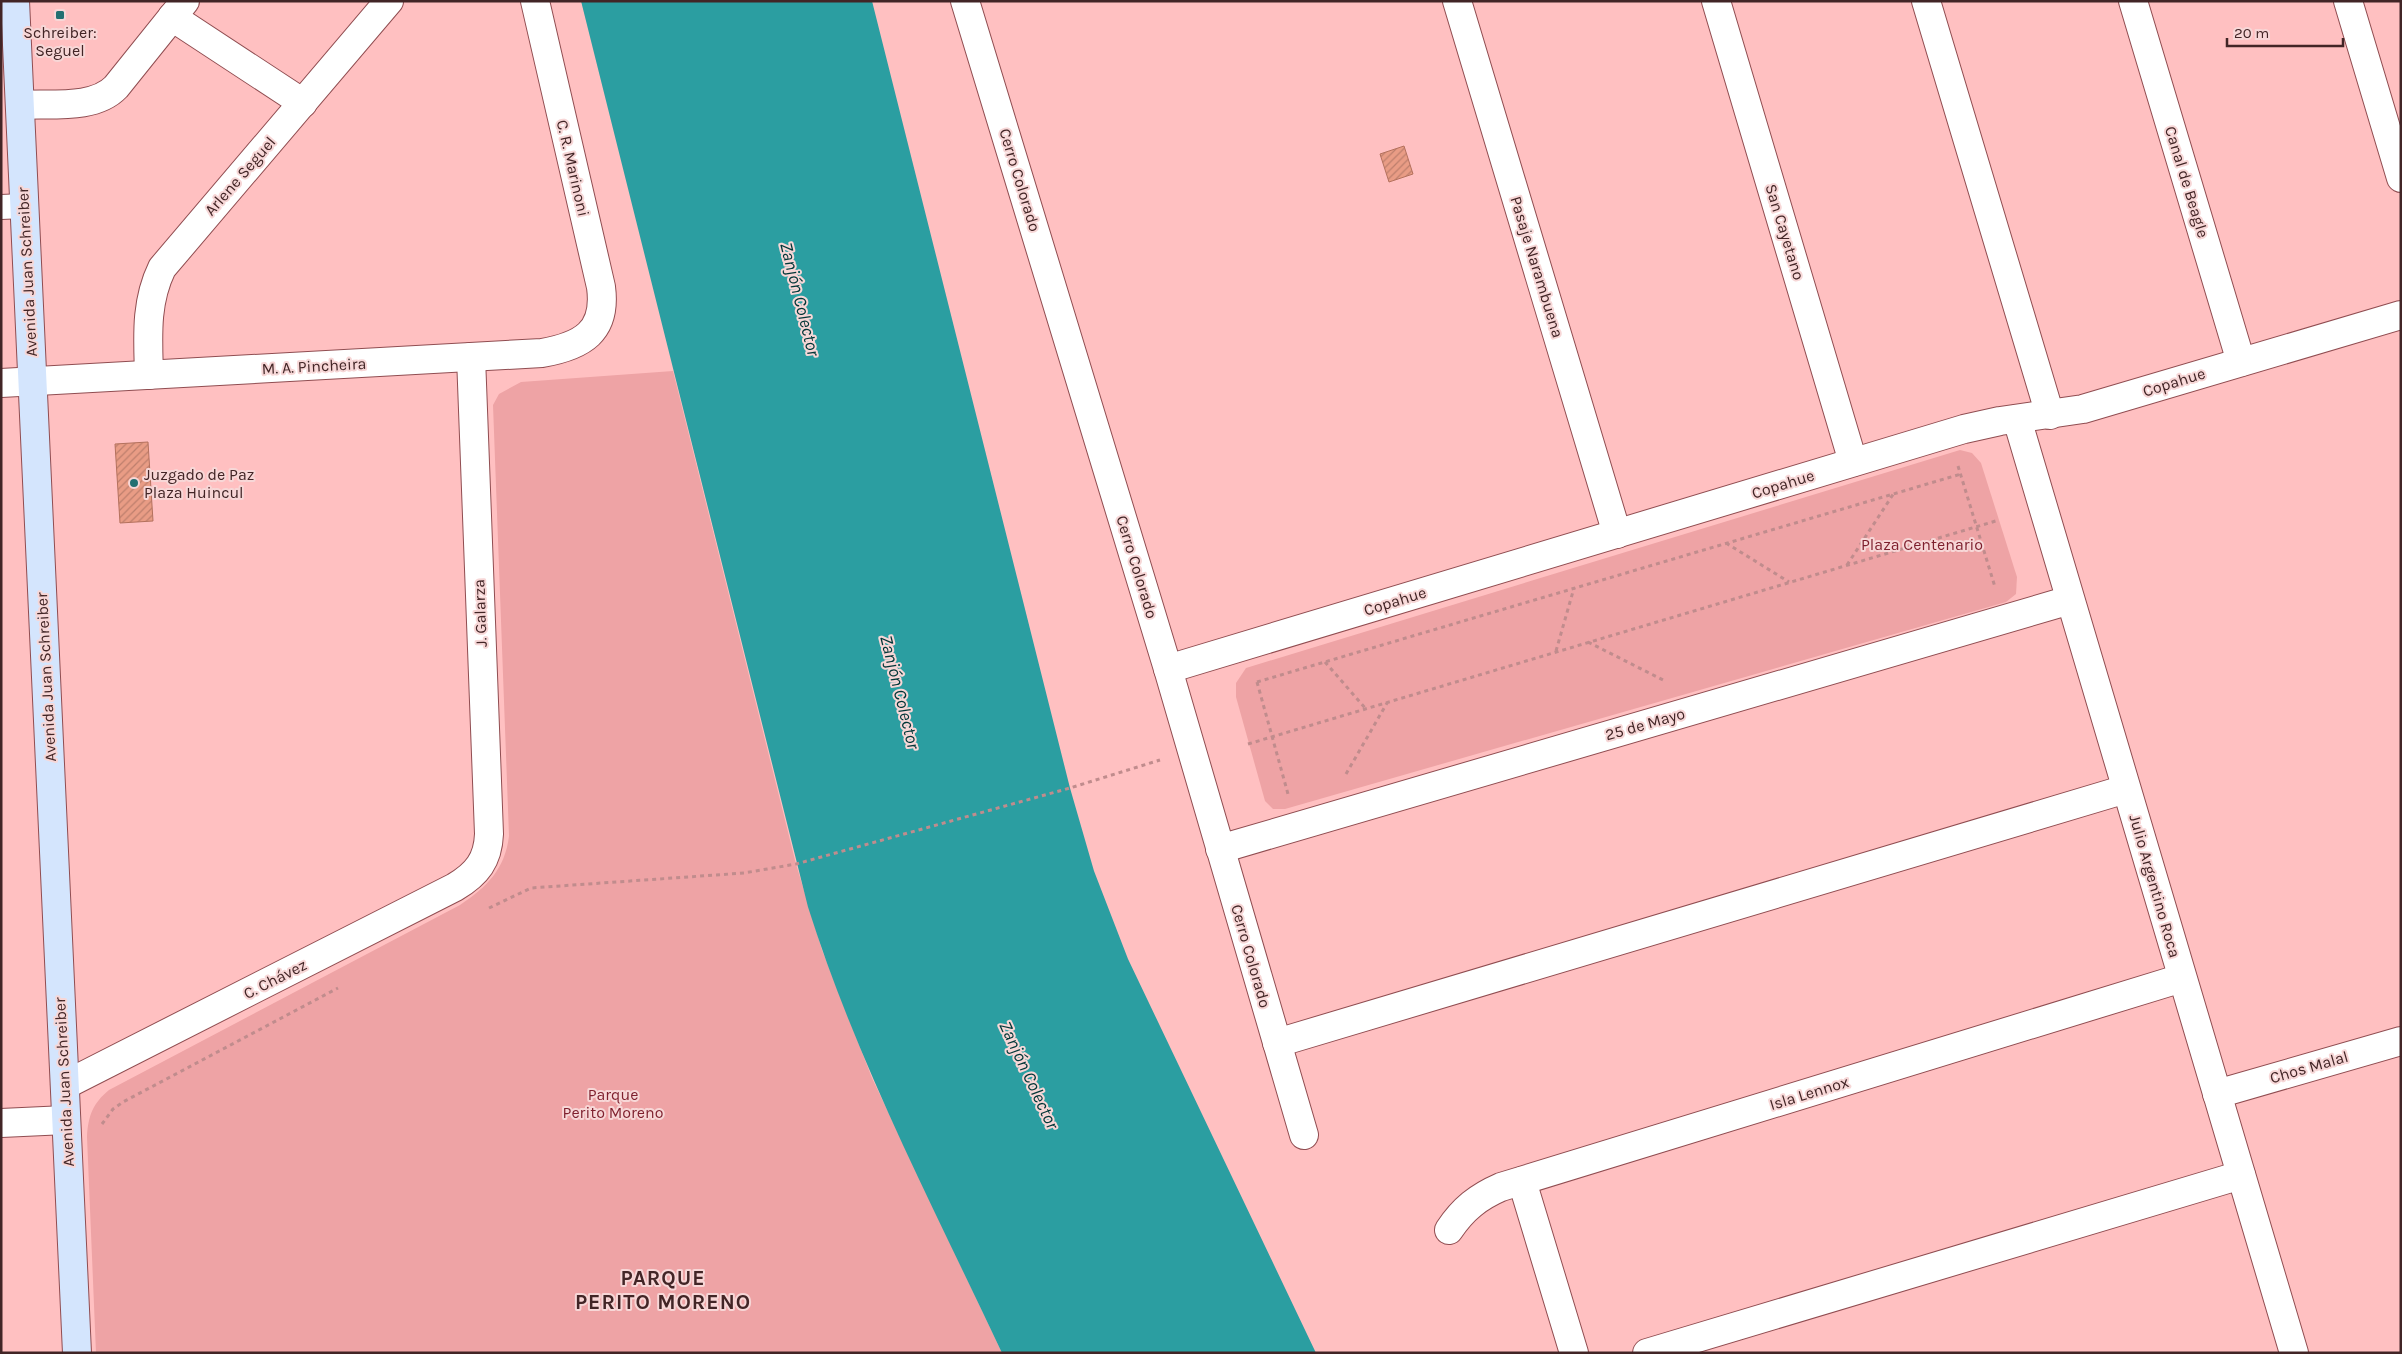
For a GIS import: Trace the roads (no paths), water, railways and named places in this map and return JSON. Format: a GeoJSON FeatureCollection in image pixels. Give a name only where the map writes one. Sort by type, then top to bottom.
{"type":"FeatureCollection","features":[{"type":"Feature","properties":{"kind":"main road","name":"Avenida Juan Schreiber"},"geometry":{"type":"LineString","coordinates":[[15,1],[20,105],[13,206],[32,382],[77,1353]]}},
{"type":"Feature","properties":{"kind":"street","name":"Arlene Seguel"},"geometry":{"type":"LineString","coordinates":[[149,375],[148,311],[155,282],[162,268],[389,1]]}},
{"type":"Feature","properties":{"kind":"street","name":"C. R. Marinoni"},"geometry":{"type":"LineString","coordinates":[[535,1],[601,287],[603,302],[599,318],[591,333]]}},
{"type":"Feature","properties":{"kind":"street","name":"Cerro Colorado"},"geometry":{"type":"LineString","coordinates":[[965,1],[1168,669],[1304,1135]]}},
{"type":"Feature","properties":{"kind":"street","name":"Pasaje Narambuena"},"geometry":{"type":"LineString","coordinates":[[1457,1],[1616,534]]}},
{"type":"Feature","properties":{"kind":"street","name":"San Cayetano"},"geometry":{"type":"LineString","coordinates":[[1716,1],[1853,462]]}},
{"type":"Feature","properties":{"kind":"street"},"geometry":{"type":"LineString","coordinates":[[1926,1],[2050,415]]}},
{"type":"Feature","properties":{"kind":"street","name":"Canal de Beagle"},"geometry":{"type":"LineString","coordinates":[[2133,1],[2241,362]]}},
{"type":"Feature","properties":{"kind":"street"},"geometry":{"type":"LineString","coordinates":[[2348,1],[2401,178]]}},
{"type":"Feature","properties":{"kind":"street"},"geometry":{"type":"LineString","coordinates":[[20,105],[81,102],[104,97],[116,87],[179,9],[303,103]]}},
{"type":"Feature","properties":{"kind":"street","name":"Copahue"},"geometry":{"type":"LineString","coordinates":[[1168,669],[1973,427],[2083,409],[2401,315]]}},
{"type":"Feature","properties":{"kind":"street","name":"M. A. Pincheira"},"geometry":{"type":"LineString","coordinates":[[1,383],[542,353],[561,350],[578,344],[591,333]]}},
{"type":"Feature","properties":{"kind":"street","name":"J. Galarza"},"geometry":{"type":"LineString","coordinates":[[471,357],[489,834],[487,851],[480,866]]}},
{"type":"Feature","properties":{"kind":"street","name":"Julio Argentino Roca"},"geometry":{"type":"LineString","coordinates":[[2016,419],[2294,1353]]}},
{"type":"Feature","properties":{"kind":"street","name":"25 de Mayo"},"geometry":{"type":"LineString","coordinates":[[1220,849],[2070,600]]}},
{"type":"Feature","properties":{"kind":"street"},"geometry":{"type":"LineString","coordinates":[[1277,1043],[2126,789]]}},
{"type":"Feature","properties":{"kind":"street","name":"C. Chávez"},"geometry":{"type":"LineString","coordinates":[[65,1085],[455,887],[469,878],[480,866]]}},
{"type":"Feature","properties":{"kind":"street","name":"Isla Lennox"},"geometry":{"type":"LineString","coordinates":[[1449,1230],[1458,1217],[1477,1200],[1502,1187],[2182,978]]}},
{"type":"Feature","properties":{"kind":"street","name":"Chos Malal"},"geometry":{"type":"LineString","coordinates":[[2217,1094],[2401,1040]]}},
{"type":"Feature","properties":{"kind":"street"},"geometry":{"type":"LineString","coordinates":[[1,1123],[66,1120]]}},
{"type":"Feature","properties":{"kind":"street"},"geometry":{"type":"LineString","coordinates":[[1647,1353],[2241,1175]]}},
{"type":"Feature","properties":{"kind":"street"},"geometry":{"type":"LineString","coordinates":[[1522,1181],[1574,1353]]}},
{"type":"Feature","properties":{"kind":"water","name":"Zanjón Colector"},"geometry":{"type":"Polygon","coordinates":[[[581,1],[872,1],[1070,788],[1094,871],[1128,959],[1316,1353],[1002,1353],[923,1188],[873,1077],[849,1021],[808,907],[581,1]]]}},
{"type":"Feature","properties":{"kind":"place","name":"Schreiber: Seguel"},"geometry":{"type":"Point","coordinates":[60,15]}},
{"type":"Feature","properties":{"kind":"place","name":"Juzgado de Paz Plaza Huincul"},"geometry":{"type":"Point","coordinates":[134,483]}},
{"type":"Feature","properties":{"kind":"district","name":"PARQUE PERITO MORENO"},"geometry":{"type":"Point","coordinates":[663,1290]}},
{"type":"Feature","properties":{"kind":"park label","name":"Plaza Centenario"},"geometry":{"type":"Point","coordinates":[1922,544]}},
{"type":"Feature","properties":{"kind":"park label","name":"Parque Perito Moreno"},"geometry":{"type":"Point","coordinates":[613,1103]}}]}
